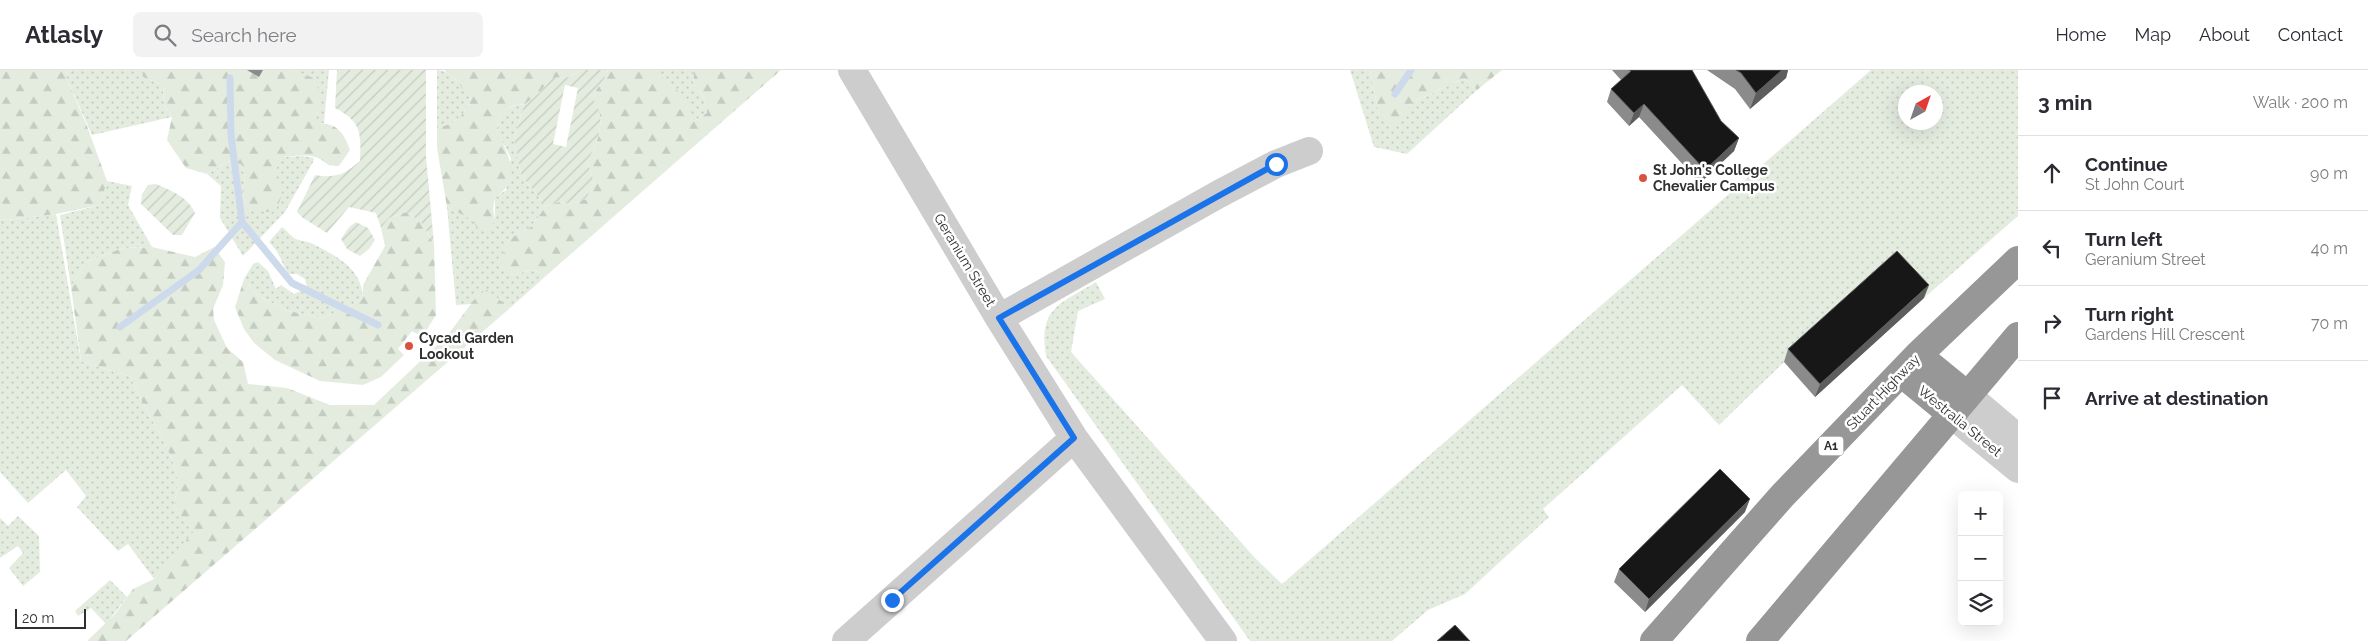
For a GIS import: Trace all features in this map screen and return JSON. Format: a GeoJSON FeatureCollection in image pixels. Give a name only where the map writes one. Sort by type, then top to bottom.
{"type":"FeatureCollection","features":[{"type":"Feature","properties":{"kind":"highway","name":"Stuart Highway"},"geometry":{"type":"LineString","coordinates":[[1654,641],[1783,495],[1910,364],[2018,260]]}},
{"type":"Feature","properties":{"kind":"highway"},"geometry":{"type":"LineString","coordinates":[[1760,641],[2018,336]]}},
{"type":"Feature","properties":{"kind":"highway","name":"Westralia Street"},"geometry":{"type":"LineString","coordinates":[[1910,364],[1959,404]]}},
{"type":"Feature","properties":{"kind":"street","name":"Geranium Street"},"geometry":{"type":"LineString","coordinates":[[852,70],[999,318],[1074,438],[1223,641]]}},
{"type":"Feature","properties":{"kind":"street"},"geometry":{"type":"LineString","coordinates":[[999,318],[1219,194],[1276,164],[1309,151]]}},
{"type":"Feature","properties":{"kind":"street","name":"Westralia Street"},"geometry":{"type":"LineString","coordinates":[[1959,404],[2018,438]]}},
{"type":"Feature","properties":{"kind":"street","name":"Westralia Street"},"geometry":{"type":"LineString","coordinates":[[1959,404],[2018,469]]}},
{"type":"Feature","properties":{"kind":"street"},"geometry":{"type":"LineString","coordinates":[[846,641],[1074,438]]}},
{"type":"Feature","properties":{"kind":"green space"},"geometry":{"type":"Polygon","coordinates":[[[0,70],[67,70],[66,77],[87,126],[107,181],[100,205],[56,214],[7,220],[0,219],[0,70]]]}},
{"type":"Feature","properties":{"kind":"green space"},"geometry":{"type":"Polygon","coordinates":[[[67,70],[142,70],[143,77],[163,85],[164,104],[172,117],[92,135],[66,77],[67,70]]]}},
{"type":"Feature","properties":{"kind":"green space"},"geometry":{"type":"Polygon","coordinates":[[[142,70],[293,70],[316,79],[322,107],[318,111],[315,123],[323,123],[338,129],[345,138],[350,150],[339,166],[329,165],[318,158],[310,156],[282,157],[275,172],[282,195],[275,212],[251,211],[241,204],[245,178],[242,165],[231,160],[207,174],[186,168],[167,140],[172,117],[164,104],[163,85],[143,77],[142,70]]]}},
{"type":"Feature","properties":{"kind":"green space"},"geometry":{"type":"Polygon","coordinates":[[[293,70],[329,70],[324,123],[314,123],[318,111],[293,70]]]}},
{"type":"Feature","properties":{"kind":"green space"},"geometry":{"type":"Polygon","coordinates":[[[337,70],[426,70],[426,156],[434,244],[421,222],[406,212],[389,218],[381,228],[376,213],[349,207],[327,233],[297,212],[315,175],[334,176],[360,161],[360,136],[358,129],[350,118],[335,108],[337,70]]]}},
{"type":"Feature","properties":{"kind":"green space"},"geometry":{"type":"Polygon","coordinates":[[[437,70],[452,76],[471,99],[465,111],[458,119],[437,128],[437,70]]]}},
{"type":"Feature","properties":{"kind":"green space"},"geometry":{"type":"Polygon","coordinates":[[[444,70],[580,70],[570,77],[551,78],[540,92],[524,105],[515,105],[507,109],[497,123],[510,163],[511,172],[510,180],[505,189],[495,198],[493,209],[495,220],[488,230],[477,229],[473,220],[447,207],[437,148],[437,128],[458,119],[465,111],[471,99],[455,79],[444,70]]]}},
{"type":"Feature","properties":{"kind":"green space"},"geometry":{"type":"Polygon","coordinates":[[[580,70],[608,70],[596,90],[594,98],[600,114],[600,128],[595,146],[587,161],[594,182],[586,199],[570,204],[559,202],[546,206],[521,175],[514,140],[524,105],[540,92],[551,78],[570,77],[580,70]],[[565,85],[553,144],[566,147],[578,88],[565,85]]]}},
{"type":"Feature","properties":{"kind":"green space"},"geometry":{"type":"Polygon","coordinates":[[[608,70],[658,70],[658,75],[688,101],[694,121],[707,113],[705,100],[693,82],[694,75],[691,70],[781,70],[547,275],[533,270],[510,275],[501,263],[509,239],[531,227],[546,206],[559,202],[570,204],[586,199],[594,182],[587,161],[595,146],[600,128],[600,116],[594,98],[596,90],[608,70]]]}},
{"type":"Feature","properties":{"kind":"green space"},"geometry":{"type":"Polygon","coordinates":[[[658,70],[691,70],[694,75],[693,82],[705,100],[707,113],[694,121],[658,75],[658,70]]]}},
{"type":"Feature","properties":{"kind":"green space"},"geometry":{"type":"Polygon","coordinates":[[[1350,70],[1370,70],[1379,115],[1413,102],[1464,78],[1477,90],[1407,154],[1374,147],[1350,70]]]}},
{"type":"Feature","properties":{"kind":"green space"},"geometry":{"type":"Polygon","coordinates":[[[1370,70],[1502,70],[1477,90],[1464,78],[1413,102],[1395,126],[1379,115],[1370,70]]]}},
{"type":"Feature","properties":{"kind":"green space"},"geometry":{"type":"Polygon","coordinates":[[[1871,70],[2018,70],[2018,216],[1924,298],[1892,264],[1784,362],[1719,425],[1682,385],[1543,509],[1549,517],[1465,594],[1428,610],[1392,641],[1250,641],[1046,356],[1045,327],[1054,309],[1062,302],[1096,282],[1105,299],[1078,311],[1071,352],[1255,558],[1282,584],[1871,70]]]}},
{"type":"Feature","properties":{"kind":"green space"},"geometry":{"type":"Polygon","coordinates":[[[518,104],[524,105],[514,140],[521,175],[546,206],[531,227],[509,239],[507,248],[510,275],[533,270],[547,275],[510,308],[487,291],[477,296],[472,304],[456,305],[447,207],[474,220],[495,220],[495,198],[506,190],[511,158],[499,135],[497,123],[505,110],[518,104]]]}},
{"type":"Feature","properties":{"kind":"green space"},"geometry":{"type":"Polygon","coordinates":[[[303,156],[314,158],[313,162],[285,212],[243,256],[220,218],[221,186],[207,174],[231,160],[242,165],[245,178],[241,204],[282,195],[274,172],[282,157],[303,156]]]}},
{"type":"Feature","properties":{"kind":"green space"},"geometry":{"type":"Polygon","coordinates":[[[107,181],[132,186],[128,205],[152,247],[123,248],[85,262],[71,287],[60,215],[100,205],[107,181]]]}},
{"type":"Feature","properties":{"kind":"green space"},"geometry":{"type":"Polygon","coordinates":[[[156,184],[174,192],[192,207],[195,213],[182,235],[173,235],[141,204],[142,194],[148,185],[156,184]]]}},
{"type":"Feature","properties":{"kind":"green space"},"geometry":{"type":"Polygon","coordinates":[[[406,212],[421,222],[434,244],[436,315],[422,337],[412,331],[398,349],[404,355],[381,377],[363,385],[320,381],[275,360],[254,343],[244,329],[235,307],[244,279],[258,296],[289,311],[322,318],[345,309],[363,298],[363,285],[385,246],[381,228],[389,218],[406,212]]]}},
{"type":"Feature","properties":{"kind":"green space"},"geometry":{"type":"Polygon","coordinates":[[[56,214],[81,361],[131,377],[168,450],[177,475],[178,482],[174,506],[194,532],[154,579],[128,544],[118,551],[77,507],[86,496],[66,470],[28,503],[0,472],[0,219],[7,220],[56,214]]]}},
{"type":"Feature","properties":{"kind":"green space"},"geometry":{"type":"Polygon","coordinates":[[[356,222],[368,228],[375,240],[369,249],[360,256],[347,249],[341,239],[349,227],[356,222]]]}},
{"type":"Feature","properties":{"kind":"green space"},"geometry":{"type":"Polygon","coordinates":[[[282,227],[294,238],[313,244],[339,258],[346,264],[358,279],[362,288],[363,298],[345,309],[322,318],[289,311],[258,296],[244,279],[253,264],[258,262],[268,271],[276,289],[281,285],[294,294],[307,288],[305,279],[297,274],[289,274],[269,242],[282,227]]]}},
{"type":"Feature","properties":{"kind":"green space"},"geometry":{"type":"Polygon","coordinates":[[[152,247],[195,257],[214,247],[225,262],[223,285],[213,309],[214,320],[227,348],[243,362],[248,384],[287,388],[330,405],[374,405],[447,336],[477,296],[487,290],[510,308],[126,641],[87,641],[115,614],[133,589],[154,579],[193,532],[174,506],[178,482],[173,463],[131,377],[81,361],[71,287],[85,262],[123,248],[152,247]]]}},
{"type":"Feature","properties":{"kind":"green space"},"geometry":{"type":"Polygon","coordinates":[[[18,516],[39,536],[40,572],[23,586],[9,568],[23,553],[18,546],[0,558],[0,518],[8,526],[18,516]]]}},
{"type":"Feature","properties":{"kind":"green space"},"geometry":{"type":"Polygon","coordinates":[[[110,580],[127,597],[106,624],[91,608],[78,616],[75,611],[110,580]]]}},
{"type":"Feature","properties":{"kind":"building"},"geometry":{"type":"Polygon","coordinates":[[[1629,70],[1692,70],[1721,121],[1739,138],[1705,170],[1644,104],[1634,113],[1611,89],[1631,71],[1629,70]]]}},
{"type":"Feature","properties":{"kind":"building"},"geometry":{"type":"Polygon","coordinates":[[[1736,70],[1782,70],[1756,93],[1741,73],[1736,70]]]}},
{"type":"Feature","properties":{"kind":"building"},"geometry":{"type":"Polygon","coordinates":[[[1897,251],[1929,285],[1820,384],[1788,349],[1897,251]]]}},
{"type":"Feature","properties":{"kind":"building"},"geometry":{"type":"Polygon","coordinates":[[[1720,469],[1750,499],[1649,599],[1619,569],[1720,469]]]}},
{"type":"Feature","properties":{"kind":"building"},"geometry":{"type":"Polygon","coordinates":[[[1455,625],[1470,641],[1437,641],[1455,625]]]}},
{"type":"Feature","properties":{"kind":"waterway"},"geometry":{"type":"LineString","coordinates":[[1395,94],[1411,70]]}},
{"type":"Feature","properties":{"kind":"waterway"},"geometry":{"type":"LineString","coordinates":[[230,78],[231,135],[242,222],[292,283],[378,325]]}},
{"type":"Feature","properties":{"kind":"waterway"},"geometry":{"type":"LineString","coordinates":[[120,327],[199,270],[242,222]]}},
{"type":"Feature","properties":{"kind":"place","name":"St John's College Chevalier Campus"},"geometry":{"type":"Point","coordinates":[1643,178]}},
{"type":"Feature","properties":{"kind":"place","name":"Cycad Garden Lookout"},"geometry":{"type":"Point","coordinates":[409,346]}},
{"type":"Feature","properties":{"kind":"route"},"geometry":{"type":"LineString","coordinates":[[892,600],[1074,438],[999,318],[1146,234],[1276,164]]}}]}
